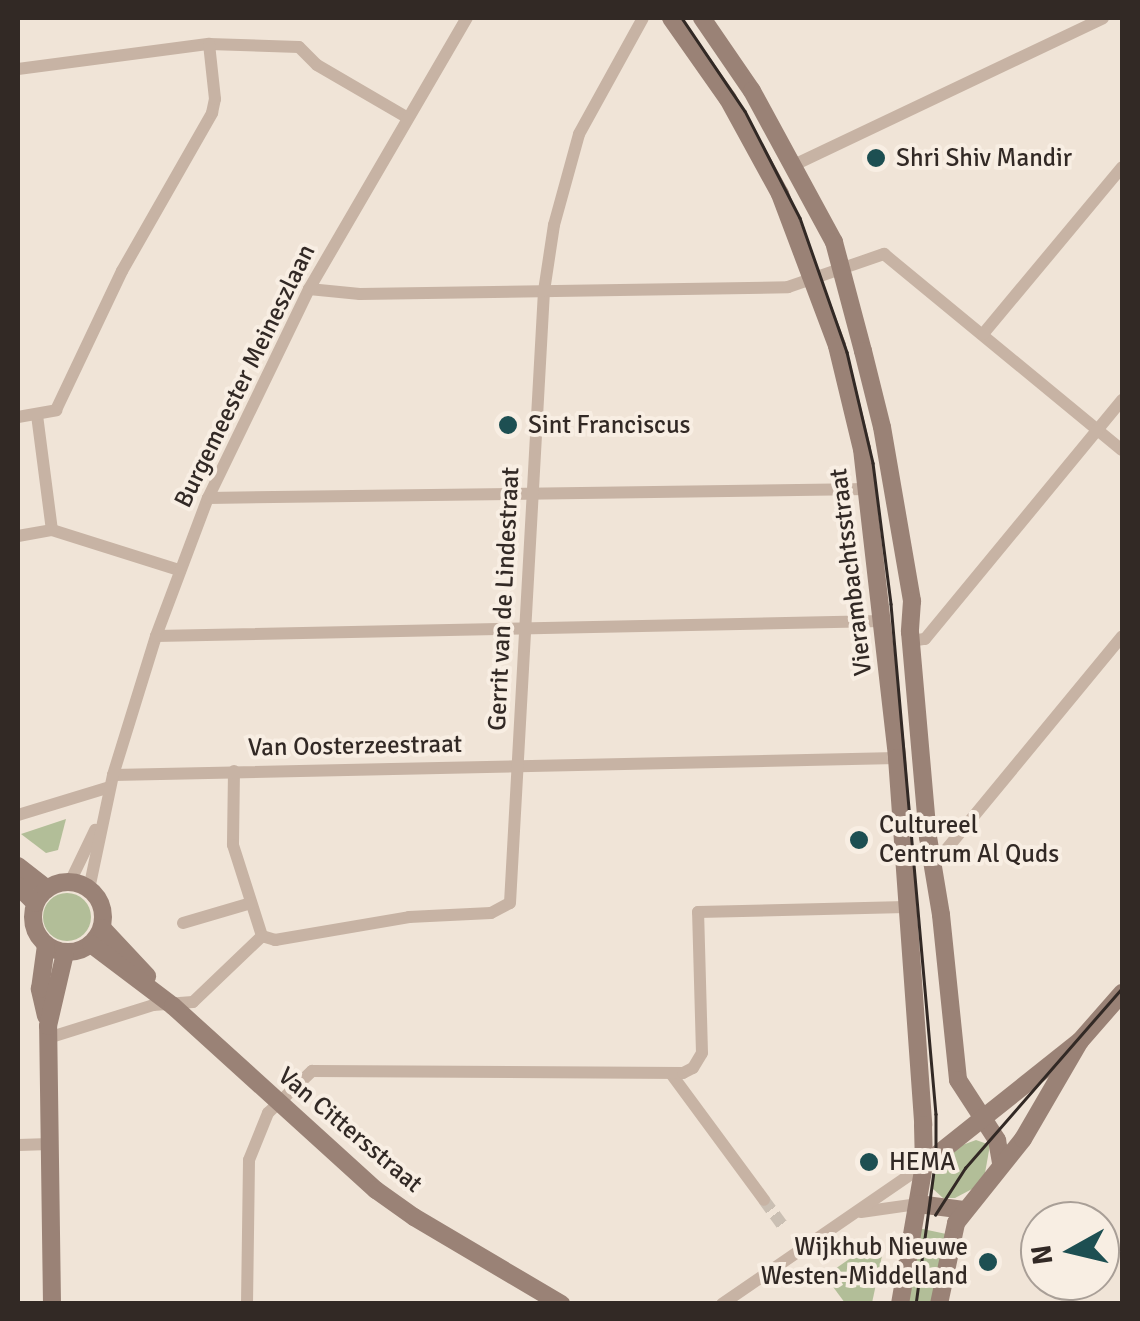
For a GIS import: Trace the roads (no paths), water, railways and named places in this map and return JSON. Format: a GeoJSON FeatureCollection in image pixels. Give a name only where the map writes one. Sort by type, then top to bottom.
{"type":"FeatureCollection","features":[{"type":"Feature","properties":{"kind":"street","name":"Burgemeester Meineszlaan"},"geometry":{"type":"LineString","coordinates":[[99,824],[178,570],[208,498],[309,288],[466,18]]}},
{"type":"Feature","properties":{"kind":"street","name":"Gerrit van de Lindestraat"},"geometry":{"type":"LineString","coordinates":[[262,936],[275,940],[408,917],[491,912],[510,903],[544,290],[554,225],[579,134],[642,18]]}},
{"type":"Feature","properties":{"kind":"street","name":"Vierambachtsstraat"},"geometry":{"type":"LineString","coordinates":[[672,18],[728,99],[770,172],[841,361],[869,489],[897,758],[924,1164],[900,1304]]}},
{"type":"Feature","properties":{"kind":"street","name":"Vierambachtsstraat"},"geometry":{"type":"LineString","coordinates":[[702,18],[752,91],[794,165],[834,242],[841,268],[888,456],[918,640],[930,852],[942,915],[958,1080],[998,1142],[1001,1163]]}},
{"type":"Feature","properties":{"kind":"street"},"geometry":{"type":"LineString","coordinates":[[794,165],[1103,18]]}},
{"type":"Feature","properties":{"kind":"street"},"geometry":{"type":"LineString","coordinates":[[18,68],[209,44],[299,47],[317,65],[408,118]]}},
{"type":"Feature","properties":{"kind":"street"},"geometry":{"type":"LineString","coordinates":[[18,416],[56,410],[122,270],[212,113],[215,99],[209,44]]}},
{"type":"Feature","properties":{"kind":"street"},"geometry":{"type":"LineString","coordinates":[[983,334],[1122,167]]}},
{"type":"Feature","properties":{"kind":"street"},"geometry":{"type":"LineString","coordinates":[[309,288],[346,294],[788,287],[884,254],[1122,450]]}},
{"type":"Feature","properties":{"kind":"street"},"geometry":{"type":"LineString","coordinates":[[918,640],[1122,400]]}},
{"type":"Feature","properties":{"kind":"street"},"geometry":{"type":"LineString","coordinates":[[37,415],[52,530]]}},
{"type":"Feature","properties":{"kind":"street"},"geometry":{"type":"LineString","coordinates":[[208,498],[869,489]]}},
{"type":"Feature","properties":{"kind":"street"},"geometry":{"type":"LineString","coordinates":[[18,536],[52,530],[178,570]]}},
{"type":"Feature","properties":{"kind":"street"},"geometry":{"type":"LineString","coordinates":[[156,636],[882,621]]}},
{"type":"Feature","properties":{"kind":"street"},"geometry":{"type":"LineString","coordinates":[[930,852],[944,851],[1122,636]]}},
{"type":"Feature","properties":{"kind":"street","name":"Van Oosterzeestraat"},"geometry":{"type":"LineString","coordinates":[[18,816],[112,781],[234,770],[897,758]]}},
{"type":"Feature","properties":{"kind":"street"},"geometry":{"type":"LineString","coordinates":[[48,1032],[154,1005],[193,1002],[262,936],[233,845],[234,770]]}},
{"type":"Feature","properties":{"kind":"street"},"geometry":{"type":"LineString","coordinates":[[66,953],[46,945],[33,925],[41,896],[70,882],[99,824]]}},
{"type":"Feature","properties":{"kind":"street"},"geometry":{"type":"LineString","coordinates":[[89,888],[99,824]]}},
{"type":"Feature","properties":{"kind":"street"},"geometry":{"type":"LineString","coordinates":[[18,866],[41,896]]}},
{"type":"Feature","properties":{"kind":"street"},"geometry":{"type":"LineString","coordinates":[[48,1032],[66,953],[96,936],[102,906],[89,888],[70,882]]}},
{"type":"Feature","properties":{"kind":"street"},"geometry":{"type":"LineString","coordinates":[[18,886],[41,896]]}},
{"type":"Feature","properties":{"kind":"street"},"geometry":{"type":"LineString","coordinates":[[183,924],[251,903]]}},
{"type":"Feature","properties":{"kind":"street"},"geometry":{"type":"LineString","coordinates":[[247,1304],[249,1160],[276,1103],[312,1071],[672,1074],[694,1068],[702,1053],[698,912],[906,907]]}},
{"type":"Feature","properties":{"kind":"street","name":"Van Cittersstraat"},"geometry":{"type":"LineString","coordinates":[[96,936],[340,1160],[414,1217],[560,1302]]}},
{"type":"Feature","properties":{"kind":"street"},"geometry":{"type":"LineString","coordinates":[[46,945],[40,989],[48,1032],[52,1304]]}},
{"type":"Feature","properties":{"kind":"street"},"geometry":{"type":"LineString","coordinates":[[722,1304],[984,1120],[1080,1041],[1122,993]]}},
{"type":"Feature","properties":{"kind":"street"},"geometry":{"type":"LineString","coordinates":[[939,1304],[952,1229],[1023,1139],[1080,1041]]}},
{"type":"Feature","properties":{"kind":"street"},"geometry":{"type":"LineString","coordinates":[[672,1074],[764,1200]]}},
{"type":"Feature","properties":{"kind":"street"},"geometry":{"type":"LineString","coordinates":[[18,1145],[50,1144]]}},
{"type":"Feature","properties":{"kind":"street"},"geometry":{"type":"LineString","coordinates":[[854,1213],[918,1204],[964,1210]]}},
{"type":"Feature","properties":{"kind":"tunnel"},"geometry":{"type":"LineString","coordinates":[[764,1200],[782,1225]]}},
{"type":"Feature","properties":{"kind":"tram line"},"geometry":{"type":"LineString","coordinates":[[682,18],[745,111],[800,218],[847,352],[873,463],[891,604],[936,1114],[936,1157],[916,1304]]}},
{"type":"Feature","properties":{"kind":"tram line"},"geometry":{"type":"LineString","coordinates":[[935,1215],[965,1168],[1122,988]]}},
{"type":"Feature","properties":{"kind":"place","name":"Shri Shiv Mandir"},"geometry":{"type":"Point","coordinates":[876,158]}},
{"type":"Feature","properties":{"kind":"place","name":"Sint Franciscus"},"geometry":{"type":"Point","coordinates":[508,425]}},
{"type":"Feature","properties":{"kind":"place","name":"Cultureel Centrum Al Quds"},"geometry":{"type":"Point","coordinates":[859,840]}},
{"type":"Feature","properties":{"kind":"place","name":"HEMA"},"geometry":{"type":"Point","coordinates":[869,1162]}},
{"type":"Feature","properties":{"kind":"place","name":"Wijkhub Nieuwe Westen-Middelland"},"geometry":{"type":"Point","coordinates":[988,1262]}}]}
